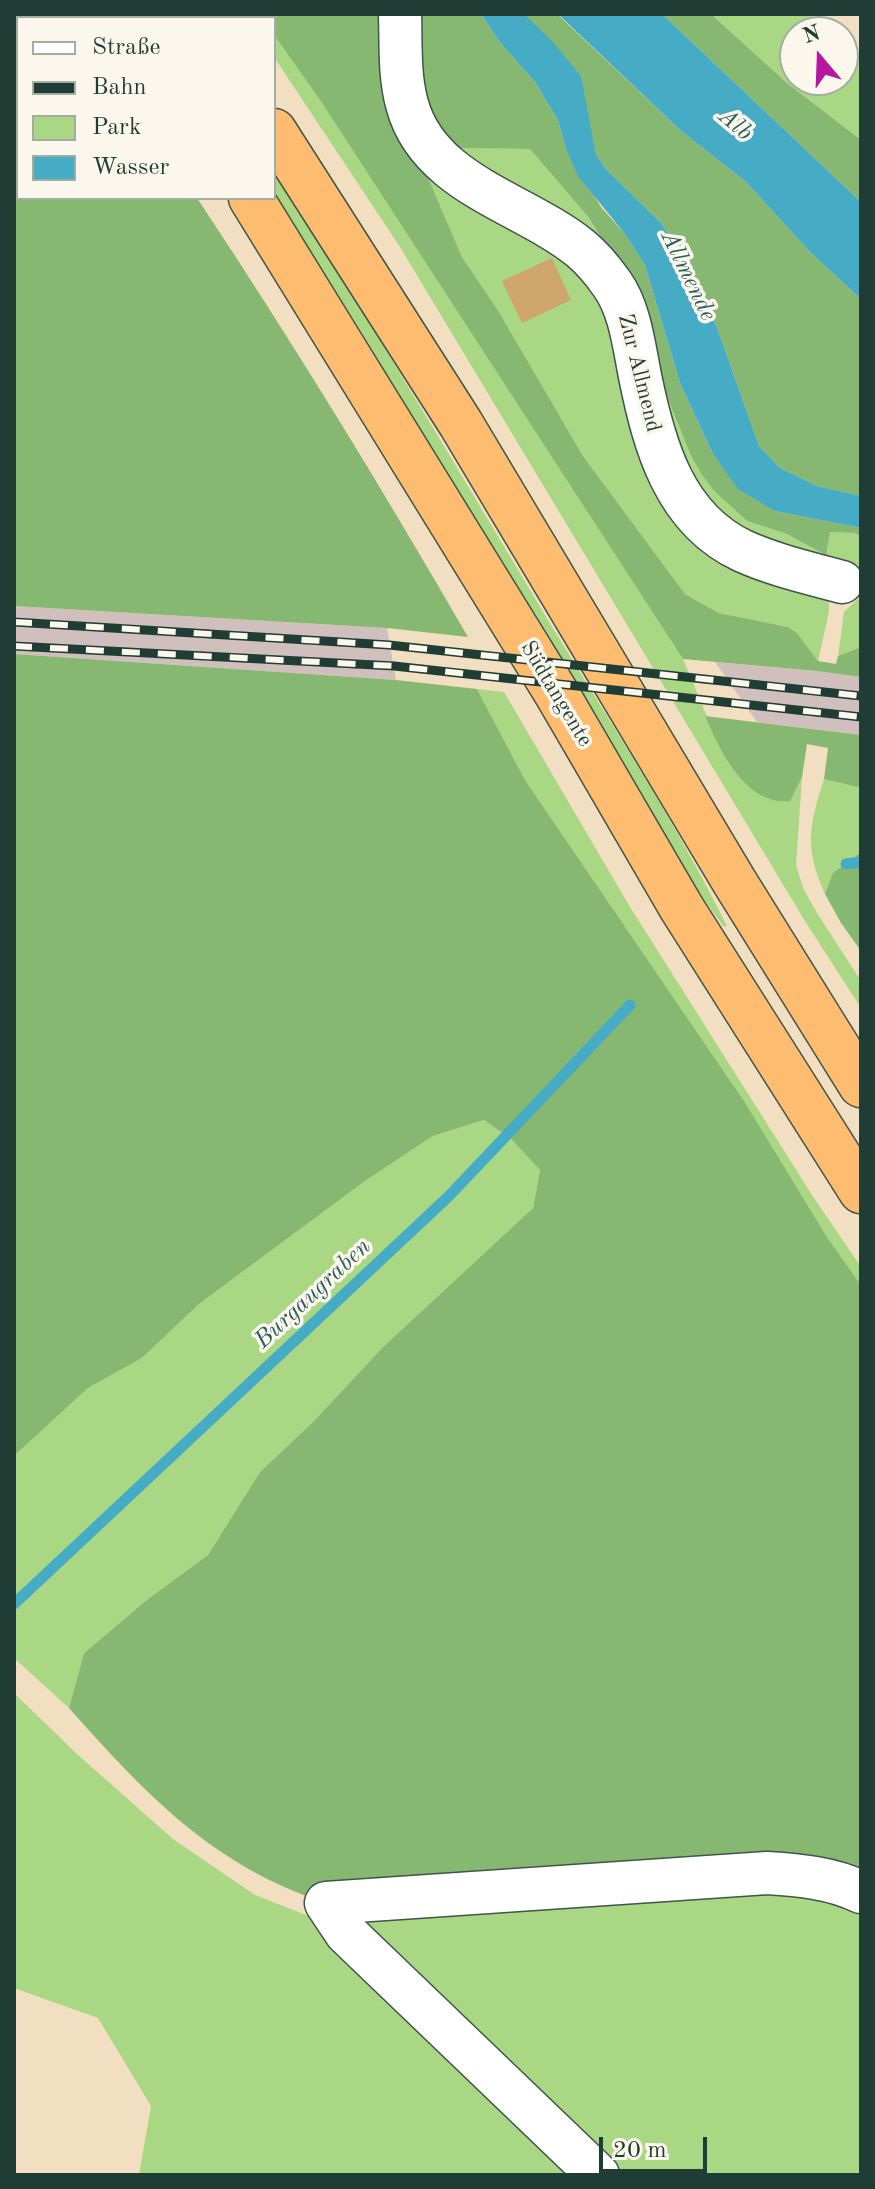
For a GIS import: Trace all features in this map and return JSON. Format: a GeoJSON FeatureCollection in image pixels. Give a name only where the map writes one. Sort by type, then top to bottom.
{"type":"FeatureCollection","features":[{"type":"Feature","properties":{"kind":"highway"},"geometry":{"type":"LineString","coordinates":[[276,134],[461,424],[726,867],[861,1085]]}},
{"type":"Feature","properties":{"kind":"highway","name":"Südtangente"},"geometry":{"type":"LineString","coordinates":[[252,200],[557,694],[681,907],[861,1191]]}},
{"type":"Feature","properties":{"kind":"lane","name":"Zur Allmend"},"geometry":{"type":"LineString","coordinates":[[400,14],[401,78],[407,106],[423,137],[443,162],[469,182],[543,223],[580,248],[614,288],[632,338],[655,438],[666,469],[684,503],[705,527],[744,551],[842,582]]}},
{"type":"Feature","properties":{"kind":"lane"},"geometry":{"type":"LineString","coordinates":[[598,2175],[346,1933],[326,1903],[767,1873],[804,1875],[861,1892]]}},
{"type":"Feature","properties":{"kind":"shaded area"},"geometry":{"type":"Polygon","coordinates":[[[14,606],[387,628],[396,680],[14,654],[14,606]]]}},
{"type":"Feature","properties":{"kind":"shaded area"},"geometry":{"type":"Polygon","coordinates":[[[715,662],[861,677],[861,735],[757,722],[715,662]]]}},
{"type":"Feature","properties":{"kind":"green space"},"geometry":{"type":"Polygon","coordinates":[[[14,14],[68,14],[70,16],[16,16],[16,200],[198,200],[336,415],[468,637],[387,628],[14,606],[14,14]]]}},
{"type":"Feature","properties":{"kind":"green space"},"geometry":{"type":"Polygon","coordinates":[[[259,14],[390,14],[398,108],[462,257],[499,312],[583,456],[685,594],[719,613],[788,627],[797,633],[818,661],[836,664],[838,656],[861,647],[861,677],[683,659],[322,103],[276,38],[276,16],[259,14]]]}},
{"type":"Feature","properties":{"kind":"green space"},"geometry":{"type":"Polygon","coordinates":[[[409,14],[481,14],[499,41],[535,82],[558,120],[566,149],[601,207],[625,234],[645,265],[680,383],[712,452],[775,511],[861,528],[861,537],[855,533],[830,532],[826,555],[787,534],[747,521],[714,491],[691,456],[650,354],[622,272],[589,218],[530,149],[457,148],[428,129],[409,14]]]}},
{"type":"Feature","properties":{"kind":"green space"},"geometry":{"type":"Polygon","coordinates":[[[524,14],[557,14],[680,130],[746,182],[811,253],[861,299],[861,496],[817,486],[780,468],[759,446],[701,290],[662,224],[605,168],[596,154],[586,106],[524,14]]]}},
{"type":"Feature","properties":{"kind":"green space"},"geometry":{"type":"Polygon","coordinates":[[[662,14],[711,14],[779,76],[779,96],[804,96],[861,140],[861,202],[662,14]]]}},
{"type":"Feature","properties":{"kind":"green space"},"geometry":{"type":"Polygon","coordinates":[[[711,14],[811,16],[779,16],[779,76],[711,14]]]}},
{"type":"Feature","properties":{"kind":"green space"},"geometry":{"type":"Polygon","coordinates":[[[276,38],[322,103],[683,659],[718,743],[790,800],[802,777],[796,865],[803,888],[817,913],[861,981],[861,1008],[805,921],[400,247],[276,60],[276,38]]]}},
{"type":"Feature","properties":{"kind":"green space"},"geometry":{"type":"Polygon","coordinates":[[[859,54],[861,56],[861,140],[804,96],[859,96],[859,54]]]}},
{"type":"Feature","properties":{"kind":"green space"},"geometry":{"type":"Polygon","coordinates":[[[407,130],[596,283],[659,473],[829,597],[829,612],[818,661],[797,633],[788,627],[719,613],[685,594],[583,456],[499,312],[462,257],[407,130]]]}},
{"type":"Feature","properties":{"kind":"green space"},"geometry":{"type":"Polygon","coordinates":[[[457,148],[530,149],[589,218],[622,272],[650,354],[691,456],[714,491],[747,521],[787,534],[825,554],[830,532],[855,533],[861,537],[861,577],[776,556],[691,497],[631,308],[457,148]]]}},
{"type":"Feature","properties":{"kind":"green space"},"geometry":{"type":"Polygon","coordinates":[[[276,175],[640,770],[727,926],[724,927],[698,891],[585,708],[366,339],[276,196],[276,175]]]}},
{"type":"Feature","properties":{"kind":"green space"},"geometry":{"type":"Polygon","coordinates":[[[861,596],[861,647],[838,656],[844,612],[861,596]]]}},
{"type":"Feature","properties":{"kind":"green space"},"geometry":{"type":"Polygon","coordinates":[[[14,654],[396,680],[477,689],[525,780],[746,1104],[827,1237],[861,1285],[861,1883],[315,1899],[277,1884],[210,1844],[151,1795],[69,1708],[84,1653],[148,1599],[208,1555],[260,1472],[313,1422],[383,1347],[533,1208],[540,1170],[510,1138],[484,1120],[433,1136],[365,1181],[199,1304],[142,1358],[88,1388],[14,1456],[14,654]]]}},
{"type":"Feature","properties":{"kind":"green space"},"geometry":{"type":"Polygon","coordinates":[[[477,689],[504,692],[630,907],[861,1267],[861,1285],[827,1237],[746,1104],[525,780],[477,689]]]}},
{"type":"Feature","properties":{"kind":"green space"},"geometry":{"type":"Polygon","coordinates":[[[705,716],[861,735],[861,788],[824,779],[828,748],[807,744],[802,777],[790,801],[774,800],[760,794],[737,774],[727,760],[705,716]]]}},
{"type":"Feature","properties":{"kind":"green space"},"geometry":{"type":"Polygon","coordinates":[[[824,779],[861,788],[861,852],[834,873],[825,894],[814,863],[811,836],[824,779]]]}},
{"type":"Feature","properties":{"kind":"green space"},"geometry":{"type":"Polygon","coordinates":[[[861,852],[861,951],[825,894],[833,873],[861,852]]]}},
{"type":"Feature","properties":{"kind":"green space"},"geometry":{"type":"Polygon","coordinates":[[[484,1120],[510,1138],[540,1170],[533,1208],[383,1347],[313,1422],[260,1472],[208,1555],[148,1599],[84,1653],[69,1708],[14,1658],[14,1456],[88,1388],[142,1358],[199,1304],[365,1181],[433,1136],[484,1120]]]}},
{"type":"Feature","properties":{"kind":"green space"},"geometry":{"type":"Polygon","coordinates":[[[14,1693],[173,1839],[255,1895],[311,1917],[730,1883],[861,1901],[861,2175],[139,2175],[151,2106],[98,2018],[14,1988],[14,1693]]]}},
{"type":"Feature","properties":{"kind":"water"},"geometry":{"type":"Polygon","coordinates":[[[481,14],[524,14],[581,76],[596,154],[605,168],[662,224],[701,291],[759,446],[780,468],[817,486],[861,496],[861,528],[775,511],[738,489],[712,452],[680,383],[645,265],[625,234],[578,176],[558,120],[535,82],[499,41],[481,14]]]}},
{"type":"Feature","properties":{"kind":"water","name":"Alb"},"geometry":{"type":"Polygon","coordinates":[[[558,14],[662,14],[861,202],[861,299],[811,253],[746,182],[680,130],[558,14]]]}},
{"type":"Feature","properties":{"kind":"building"},"geometry":{"type":"Polygon","coordinates":[[[552,258],[571,300],[522,323],[502,281],[552,258]]]}},
{"type":"Feature","properties":{"kind":"waterway","name":"Allmende"},"geometry":{"type":"LineString","coordinates":[[846,864],[861,862]]}},
{"type":"Feature","properties":{"kind":"waterway","name":"Burgaugraben"},"geometry":{"type":"LineString","coordinates":[[14,1604],[449,1196],[630,1005]]}},
{"type":"Feature","properties":{"kind":"railway"},"geometry":{"type":"LineString","coordinates":[[14,622],[389,645],[861,696]]}},
{"type":"Feature","properties":{"kind":"railway"},"geometry":{"type":"LineString","coordinates":[[14,646],[394,666],[861,717]]}}]}
